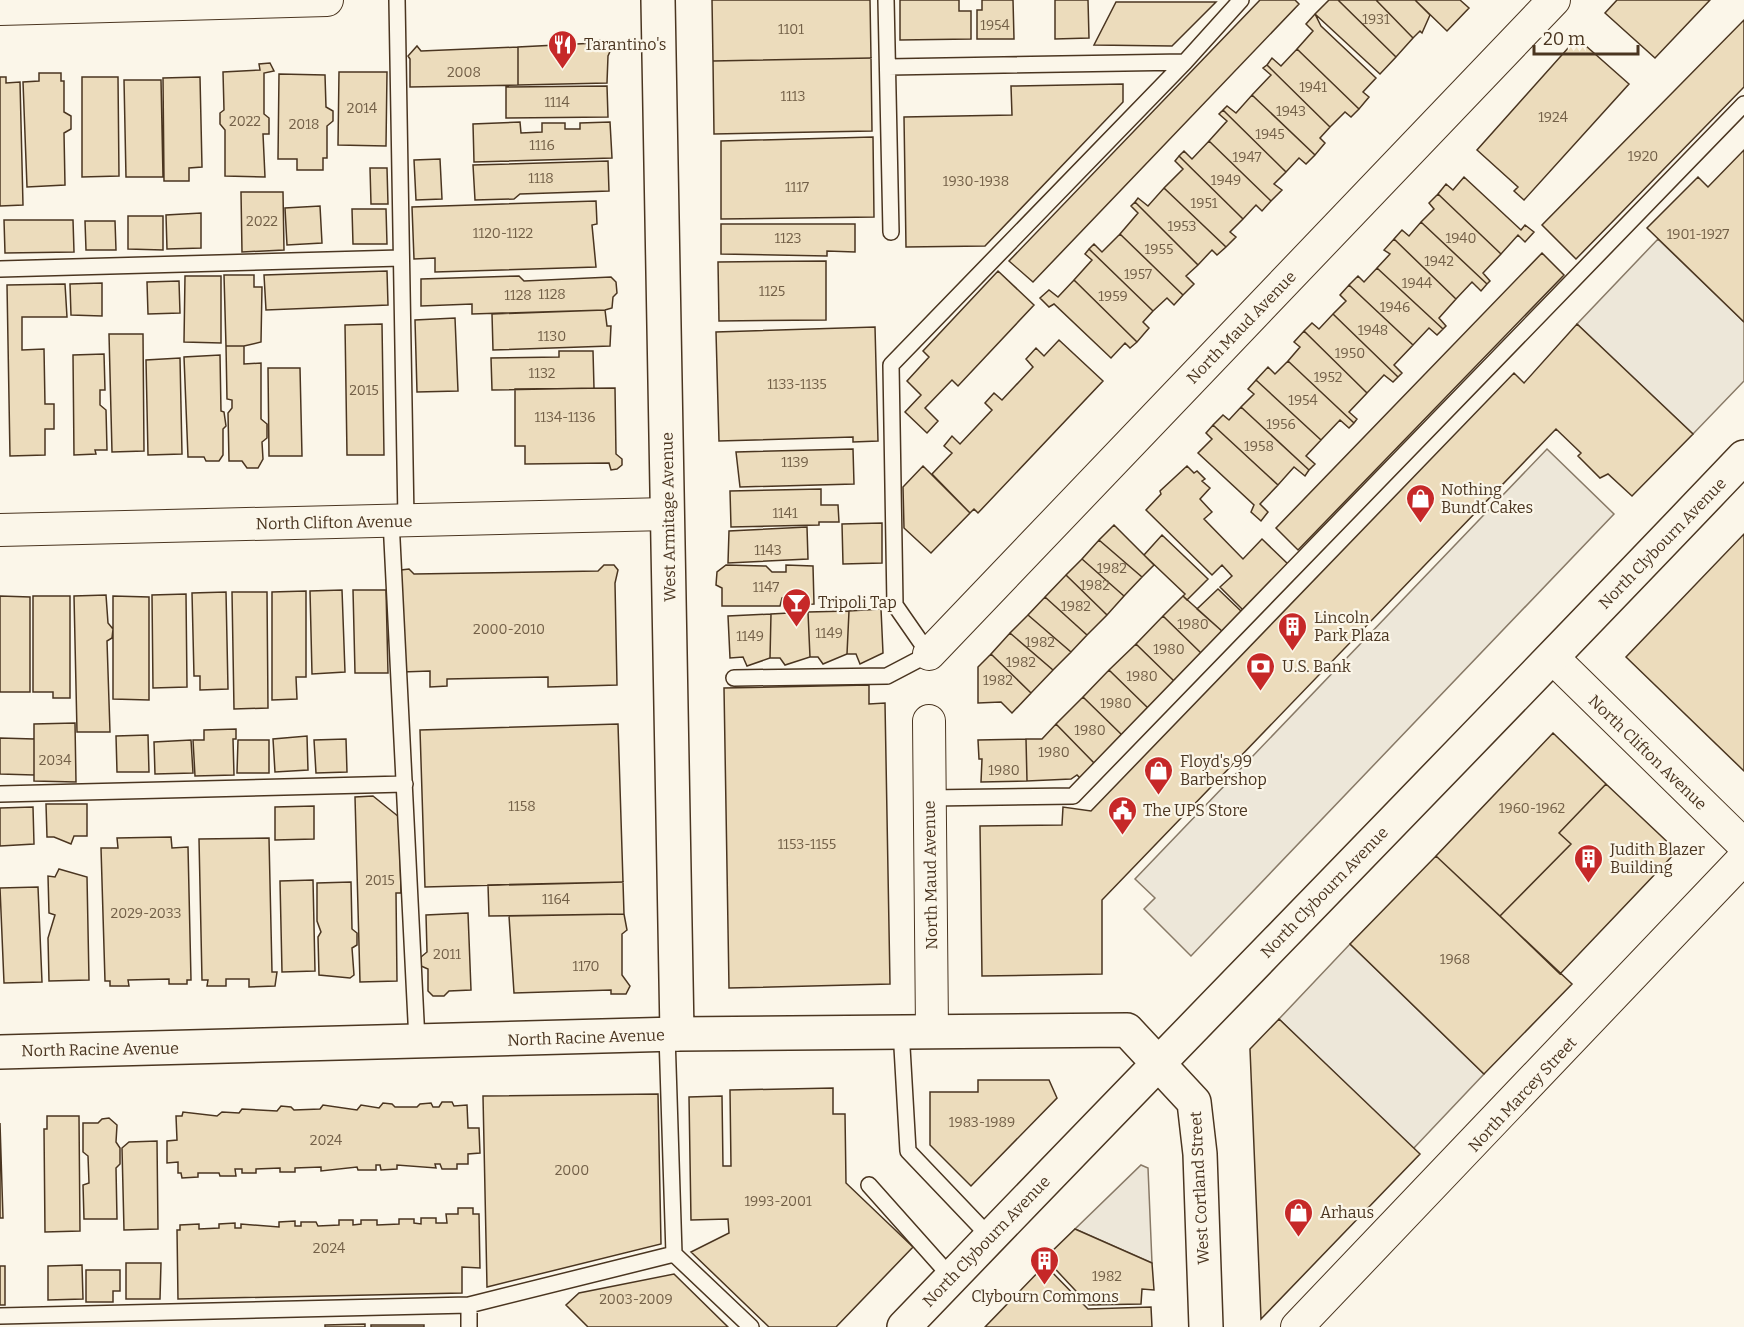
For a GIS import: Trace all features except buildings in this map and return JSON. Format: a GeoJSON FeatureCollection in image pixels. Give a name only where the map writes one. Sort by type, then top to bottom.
{"type":"FeatureCollection","features":[{"type":"Feature","properties":{"kind":"main road","name":"West Armitage Avenue"},"geometry":{"type":"LineString","coordinates":[[658,0],[668,514],[672,1034]]}},
{"type":"Feature","properties":{"kind":"main road","name":"North Clybourn Avenue"},"geometry":{"type":"LineString","coordinates":[[904,1327],[1553,658],[1744,457]]}},
{"type":"Feature","properties":{"kind":"main road","name":"North Racine Avenue"},"geometry":{"type":"LineString","coordinates":[[0,1052],[672,1034],[916,1030],[1127,1030],[1159,1062]]}},
{"type":"Feature","properties":{"kind":"main road","name":"West Cortland Street"},"geometry":{"type":"LineString","coordinates":[[1159,1062],[1194,1102],[1200,1154],[1206,1327]]}},
{"type":"Feature","properties":{"kind":"street"},"geometry":{"type":"LineString","coordinates":[[0,9],[327,0]]}},
{"type":"Feature","properties":{"kind":"street","name":"North Maud Avenue"},"geometry":{"type":"LineString","coordinates":[[929,654],[1554,0]]}},
{"type":"Feature","properties":{"kind":"street","name":"North Clifton Avenue"},"geometry":{"type":"LineString","coordinates":[[0,530],[668,514]]}},
{"type":"Feature","properties":{"kind":"street","name":"North Clifton Avenue"},"geometry":{"type":"LineString","coordinates":[[1553,658],[1744,845]]}},
{"type":"Feature","properties":{"kind":"street","name":"North Maud Avenue"},"geometry":{"type":"LineString","coordinates":[[916,1030],[929,798],[929,721]]}},
{"type":"Feature","properties":{"kind":"street","name":"North Marcey Street"},"geometry":{"type":"LineString","coordinates":[[1297,1327],[1744,858]]}},
{"type":"Feature","properties":{"kind":"lane"},"geometry":{"type":"LineString","coordinates":[[397,0],[401,258],[399,520],[405,784],[417,1041]]}},
{"type":"Feature","properties":{"kind":"lane"},"geometry":{"type":"LineString","coordinates":[[886,0],[891,232]]}},
{"type":"Feature","properties":{"kind":"lane"},"geometry":{"type":"LineString","coordinates":[[735,678],[887,676],[929,654],[894,605],[891,365],[1185,62],[1241,0]]}},
{"type":"Feature","properties":{"kind":"lane"},"geometry":{"type":"LineString","coordinates":[[888,67],[1185,62]]}},
{"type":"Feature","properties":{"kind":"lane"},"geometry":{"type":"LineString","coordinates":[[929,798],[1073,796],[1744,104]]}},
{"type":"Feature","properties":{"kind":"lane"},"geometry":{"type":"LineString","coordinates":[[0,269],[401,258]]}},
{"type":"Feature","properties":{"kind":"lane"},"geometry":{"type":"LineString","coordinates":[[0,794],[405,784]]}},
{"type":"Feature","properties":{"kind":"lane"},"geometry":{"type":"LineString","coordinates":[[916,1030],[908,1151],[990,1237]]}},
{"type":"Feature","properties":{"kind":"lane"},"geometry":{"type":"LineString","coordinates":[[672,1034],[674,1254],[751,1327]]}},
{"type":"Feature","properties":{"kind":"lane"},"geometry":{"type":"LineString","coordinates":[[869,1185],[951,1277]]}},
{"type":"Feature","properties":{"kind":"lane"},"geometry":{"type":"LineString","coordinates":[[0,1316],[469,1305],[674,1254]]}},
{"type":"Feature","properties":{"kind":"lane"},"geometry":{"type":"LineString","coordinates":[[469,1305],[469,1327]]}},
{"type":"Feature","properties":{"kind":"shaded area"},"geometry":{"type":"Polygon","coordinates":[[[1658,239],[1744,322],[1744,381],[1693,434],[1577,324],[1658,239]]]}},
{"type":"Feature","properties":{"kind":"shaded area"},"geometry":{"type":"Polygon","coordinates":[[[1547,449],[1614,514],[1191,956],[1144,909],[1155,898],[1135,879],[1547,449]]]}},
{"type":"Feature","properties":{"kind":"shaded area"},"geometry":{"type":"Polygon","coordinates":[[[1350,944],[1484,1074],[1413,1149],[1279,1019],[1350,944]]]}},
{"type":"Feature","properties":{"kind":"shaded area"},"geometry":{"type":"Polygon","coordinates":[[[1141,1165],[1148,1168],[1152,1263],[1075,1229],[1141,1165]]]}},
{"type":"Feature","properties":{"kind":"place","name":"Tarantino's"},"geometry":{"type":"Point","coordinates":[563,70]}},
{"type":"Feature","properties":{"kind":"place","name":"Nothing Bundt Cakes"},"geometry":{"type":"Point","coordinates":[1420,524]}},
{"type":"Feature","properties":{"kind":"place","name":"Tripoli Tap"},"geometry":{"type":"Point","coordinates":[797,628]}},
{"type":"Feature","properties":{"kind":"place","name":"Lincoln Park Plaza"},"geometry":{"type":"Point","coordinates":[1293,652]}},
{"type":"Feature","properties":{"kind":"place","name":"U.S. Bank"},"geometry":{"type":"Point","coordinates":[1261,692]}},
{"type":"Feature","properties":{"kind":"place","name":"Floyd's 99 Barbershop"},"geometry":{"type":"Point","coordinates":[1159,796]}},
{"type":"Feature","properties":{"kind":"place","name":"The UPS Store"},"geometry":{"type":"Point","coordinates":[1122,836]}},
{"type":"Feature","properties":{"kind":"place","name":"Judith Blazer Building"},"geometry":{"type":"Point","coordinates":[1589,884]}},
{"type":"Feature","properties":{"kind":"place","name":"Arhaus"},"geometry":{"type":"Point","coordinates":[1299,1238]}},
{"type":"Feature","properties":{"kind":"place","name":"Clybourn Commons"},"geometry":{"type":"Point","coordinates":[1045,1286]}}]}
